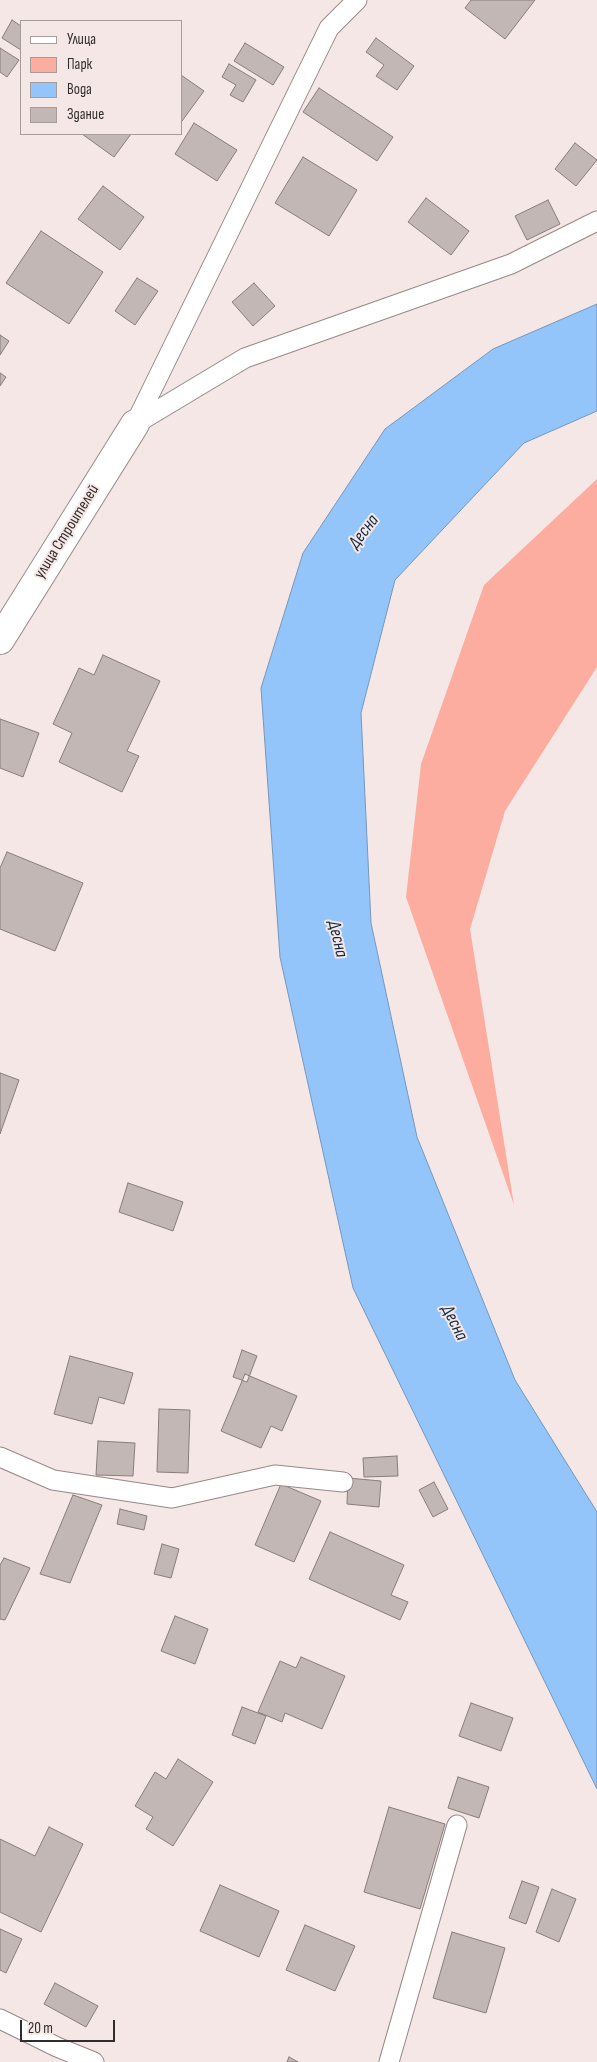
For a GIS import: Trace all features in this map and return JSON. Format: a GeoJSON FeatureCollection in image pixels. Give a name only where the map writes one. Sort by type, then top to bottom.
{"type":"FeatureCollection","features":[{"type":"Feature","properties":{"kind":"street","name":"улица Строителей"},"geometry":{"type":"LineString","coordinates":[[2,633],[135,424]]}},
{"type":"Feature","properties":{"kind":"lane"},"geometry":{"type":"LineString","coordinates":[[135,424],[329,28],[357,0]]}},
{"type":"Feature","properties":{"kind":"lane"},"geometry":{"type":"LineString","coordinates":[[135,424],[245,358],[511,264],[597,221]]}},
{"type":"Feature","properties":{"kind":"lane"},"geometry":{"type":"LineString","coordinates":[[0,1457],[53,1480],[172,1498],[275,1475],[343,1482]]}},
{"type":"Feature","properties":{"kind":"lane"},"geometry":{"type":"LineString","coordinates":[[388,2062],[457,1825]]}},
{"type":"Feature","properties":{"kind":"lane"},"geometry":{"type":"LineString","coordinates":[[0,2019],[55,2055],[94,2062]]}},
{"type":"Feature","properties":{"kind":"green space"},"geometry":{"type":"Polygon","coordinates":[[[597,479],[597,667],[505,811],[470,929],[514,1205],[406,897],[421,764],[484,585],[597,479]]]}},
{"type":"Feature","properties":{"kind":"water","name":"Десна"},"geometry":{"type":"Polygon","coordinates":[[[597,304],[597,411],[524,443],[395,580],[361,713],[371,923],[417,1137],[515,1380],[597,1512],[597,1789],[353,1288],[280,957],[261,688],[303,553],[385,429],[493,349],[597,304]]]}},
{"type":"Feature","properties":{"kind":"building"},"geometry":{"type":"Polygon","coordinates":[[[471,0],[535,0],[505,39],[465,8],[471,0]]]}},
{"type":"Feature","properties":{"kind":"building"},"geometry":{"type":"Polygon","coordinates":[[[12,20],[20,25],[20,49],[2,38],[12,20]]]}},
{"type":"Feature","properties":{"kind":"building"},"geometry":{"type":"Polygon","coordinates":[[[376,38],[414,66],[397,90],[376,76],[384,65],[366,52],[376,38]]]}},
{"type":"Feature","properties":{"kind":"building"},"geometry":{"type":"Polygon","coordinates":[[[245,43],[284,67],[273,85],[234,61],[245,43]]]}},
{"type":"Feature","properties":{"kind":"building"},"geometry":{"type":"Polygon","coordinates":[[[0,48],[19,60],[7,77],[0,72],[0,48]]]}},
{"type":"Feature","properties":{"kind":"building"},"geometry":{"type":"Polygon","coordinates":[[[229,64],[256,80],[243,102],[230,95],[236,85],[222,77],[229,64]]]}},
{"type":"Feature","properties":{"kind":"building"},"geometry":{"type":"Polygon","coordinates":[[[182,76],[204,91],[182,121],[182,76]]]}},
{"type":"Feature","properties":{"kind":"building"},"geometry":{"type":"Polygon","coordinates":[[[319,88],[393,137],[377,161],[303,112],[319,88]]]}},
{"type":"Feature","properties":{"kind":"building"},"geometry":{"type":"Polygon","coordinates":[[[194,123],[237,150],[217,181],[175,154],[194,123]]]}},
{"type":"Feature","properties":{"kind":"building"},"geometry":{"type":"Polygon","coordinates":[[[83,135],[130,135],[114,157],[83,135]]]}},
{"type":"Feature","properties":{"kind":"building"},"geometry":{"type":"Polygon","coordinates":[[[575,143],[597,160],[576,186],[555,169],[575,143]]]}},
{"type":"Feature","properties":{"kind":"building"},"geometry":{"type":"Polygon","coordinates":[[[303,157],[357,190],[329,236],[275,203],[303,157]]]}},
{"type":"Feature","properties":{"kind":"building"},"geometry":{"type":"Polygon","coordinates":[[[103,186],[144,217],[120,250],[78,219],[103,186]]]}},
{"type":"Feature","properties":{"kind":"building"},"geometry":{"type":"Polygon","coordinates":[[[426,198],[469,231],[451,255],[408,222],[426,198]]]}},
{"type":"Feature","properties":{"kind":"building"},"geometry":{"type":"Polygon","coordinates":[[[548,200],[560,224],[527,240],[515,216],[548,200]]]}},
{"type":"Feature","properties":{"kind":"building"},"geometry":{"type":"Polygon","coordinates":[[[41,231],[103,272],[69,324],[6,283],[41,231]]]}},
{"type":"Feature","properties":{"kind":"building"},"geometry":{"type":"Polygon","coordinates":[[[137,278],[158,291],[135,325],[115,311],[137,278]]]}},
{"type":"Feature","properties":{"kind":"building"},"geometry":{"type":"Polygon","coordinates":[[[254,283],[275,306],[253,326],[232,302],[254,283]]]}},
{"type":"Feature","properties":{"kind":"building"},"geometry":{"type":"Polygon","coordinates":[[[0,335],[9,341],[0,355],[0,335]]]}},
{"type":"Feature","properties":{"kind":"building"},"geometry":{"type":"Polygon","coordinates":[[[0,373],[6,377],[0,386],[0,373]]]}},
{"type":"Feature","properties":{"kind":"building"},"geometry":{"type":"Polygon","coordinates":[[[103,655],[160,681],[127,751],[139,756],[122,792],[59,762],[72,733],[53,724],[79,668],[94,675],[103,655]]]}},
{"type":"Feature","properties":{"kind":"building"},"geometry":{"type":"Polygon","coordinates":[[[0,719],[39,733],[23,777],[0,768],[0,719]]]}},
{"type":"Feature","properties":{"kind":"building"},"geometry":{"type":"Polygon","coordinates":[[[7,852],[83,883],[55,951],[0,929],[0,868],[7,852]]]}},
{"type":"Feature","properties":{"kind":"building"},"geometry":{"type":"Polygon","coordinates":[[[0,1073],[19,1080],[0,1134],[0,1073]]]}},
{"type":"Feature","properties":{"kind":"building"},"geometry":{"type":"Polygon","coordinates":[[[128,1183],[183,1202],[173,1231],[119,1212],[128,1183]]]}},
{"type":"Feature","properties":{"kind":"building"},"geometry":{"type":"Polygon","coordinates":[[[242,1350],[257,1356],[247,1382],[233,1377],[242,1350]]]}},
{"type":"Feature","properties":{"kind":"building"},"geometry":{"type":"Polygon","coordinates":[[[70,1356],[133,1373],[124,1404],[99,1397],[92,1424],[54,1414],[70,1356]]]}},
{"type":"Feature","properties":{"kind":"building"},"geometry":{"type":"Polygon","coordinates":[[[245,1374],[297,1396],[282,1431],[271,1426],[261,1448],[221,1431],[245,1374]]]}},
{"type":"Feature","properties":{"kind":"building"},"geometry":{"type":"Polygon","coordinates":[[[159,1409],[190,1410],[188,1473],[157,1472],[159,1409]]]}},
{"type":"Feature","properties":{"kind":"building"},"geometry":{"type":"Polygon","coordinates":[[[98,1441],[135,1443],[133,1476],[96,1475],[98,1441]]]}},
{"type":"Feature","properties":{"kind":"building"},"geometry":{"type":"Polygon","coordinates":[[[397,1456],[398,1476],[364,1477],[363,1458],[397,1456]]]}},
{"type":"Feature","properties":{"kind":"building"},"geometry":{"type":"Polygon","coordinates":[[[348,1478],[381,1481],[379,1507],[347,1504],[348,1478]]]}},
{"type":"Feature","properties":{"kind":"building"},"geometry":{"type":"Polygon","coordinates":[[[434,1482],[448,1509],[433,1517],[419,1490],[434,1482]]]}},
{"type":"Feature","properties":{"kind":"building"},"geometry":{"type":"Polygon","coordinates":[[[281,1484],[321,1501],[294,1562],[255,1545],[281,1484]]]}},
{"type":"Feature","properties":{"kind":"building"},"geometry":{"type":"Polygon","coordinates":[[[73,1495],[102,1505],[70,1583],[40,1574],[73,1495]]]}},
{"type":"Feature","properties":{"kind":"building"},"geometry":{"type":"Polygon","coordinates":[[[120,1509],[147,1516],[144,1530],[117,1524],[120,1509]]]}},
{"type":"Feature","properties":{"kind":"building"},"geometry":{"type":"Polygon","coordinates":[[[330,1532],[404,1565],[391,1595],[408,1602],[400,1620],[309,1579],[330,1532]]]}},
{"type":"Feature","properties":{"kind":"building"},"geometry":{"type":"Polygon","coordinates":[[[162,1544],[179,1549],[171,1578],[154,1574],[162,1544]]]}},
{"type":"Feature","properties":{"kind":"building"},"geometry":{"type":"Polygon","coordinates":[[[4,1558],[30,1568],[5,1620],[0,1619],[0,1565],[4,1558]]]}},
{"type":"Feature","properties":{"kind":"building"},"geometry":{"type":"Polygon","coordinates":[[[175,1616],[208,1629],[195,1664],[161,1651],[175,1616]]]}},
{"type":"Feature","properties":{"kind":"building"},"geometry":{"type":"Polygon","coordinates":[[[301,1657],[345,1676],[322,1729],[285,1713],[282,1722],[258,1712],[280,1661],[296,1668],[301,1657]]]}},
{"type":"Feature","properties":{"kind":"building"},"geometry":{"type":"Polygon","coordinates":[[[471,1703],[513,1718],[501,1751],[459,1736],[471,1703]]]}},
{"type":"Feature","properties":{"kind":"building"},"geometry":{"type":"Polygon","coordinates":[[[242,1707],[266,1716],[255,1744],[232,1735],[242,1707]]]}},
{"type":"Feature","properties":{"kind":"building"},"geometry":{"type":"Polygon","coordinates":[[[178,1759],[213,1782],[173,1846],[146,1829],[153,1817],[135,1806],[155,1772],[166,1779],[178,1759]]]}},
{"type":"Feature","properties":{"kind":"building"},"geometry":{"type":"Polygon","coordinates":[[[458,1777],[489,1787],[479,1818],[448,1808],[458,1777]]]}},
{"type":"Feature","properties":{"kind":"building"},"geometry":{"type":"Polygon","coordinates":[[[389,1807],[445,1824],[420,1909],[364,1892],[389,1807]]]}},
{"type":"Feature","properties":{"kind":"building"},"geometry":{"type":"Polygon","coordinates":[[[49,1827],[83,1844],[41,1932],[0,1912],[0,1839],[35,1856],[49,1827]]]}},
{"type":"Feature","properties":{"kind":"building"},"geometry":{"type":"Polygon","coordinates":[[[522,1881],[539,1887],[526,1924],[509,1918],[522,1881]]]}},
{"type":"Feature","properties":{"kind":"building"},"geometry":{"type":"Polygon","coordinates":[[[220,1885],[279,1911],[259,1957],[200,1931],[220,1885]]]}},
{"type":"Feature","properties":{"kind":"building"},"geometry":{"type":"Polygon","coordinates":[[[552,1889],[576,1899],[559,1942],[536,1932],[552,1889]]]}},
{"type":"Feature","properties":{"kind":"building"},"geometry":{"type":"Polygon","coordinates":[[[305,1925],[355,1946],[335,1991],[286,1970],[305,1925]]]}},
{"type":"Feature","properties":{"kind":"building"},"geometry":{"type":"Polygon","coordinates":[[[0,1929],[22,1939],[6,1973],[0,1970],[0,1929]]]}},
{"type":"Feature","properties":{"kind":"building"},"geometry":{"type":"Polygon","coordinates":[[[452,1932],[505,1948],[486,2013],[433,1998],[452,1932]]]}},
{"type":"Feature","properties":{"kind":"building"},"geometry":{"type":"Polygon","coordinates":[[[55,1983],[98,2006],[86,2027],[44,2004],[55,1983]]]}},
{"type":"Feature","properties":{"kind":"building"},"geometry":{"type":"Polygon","coordinates":[[[289,2057],[298,2062],[287,2062],[289,2057]]]}}]}
